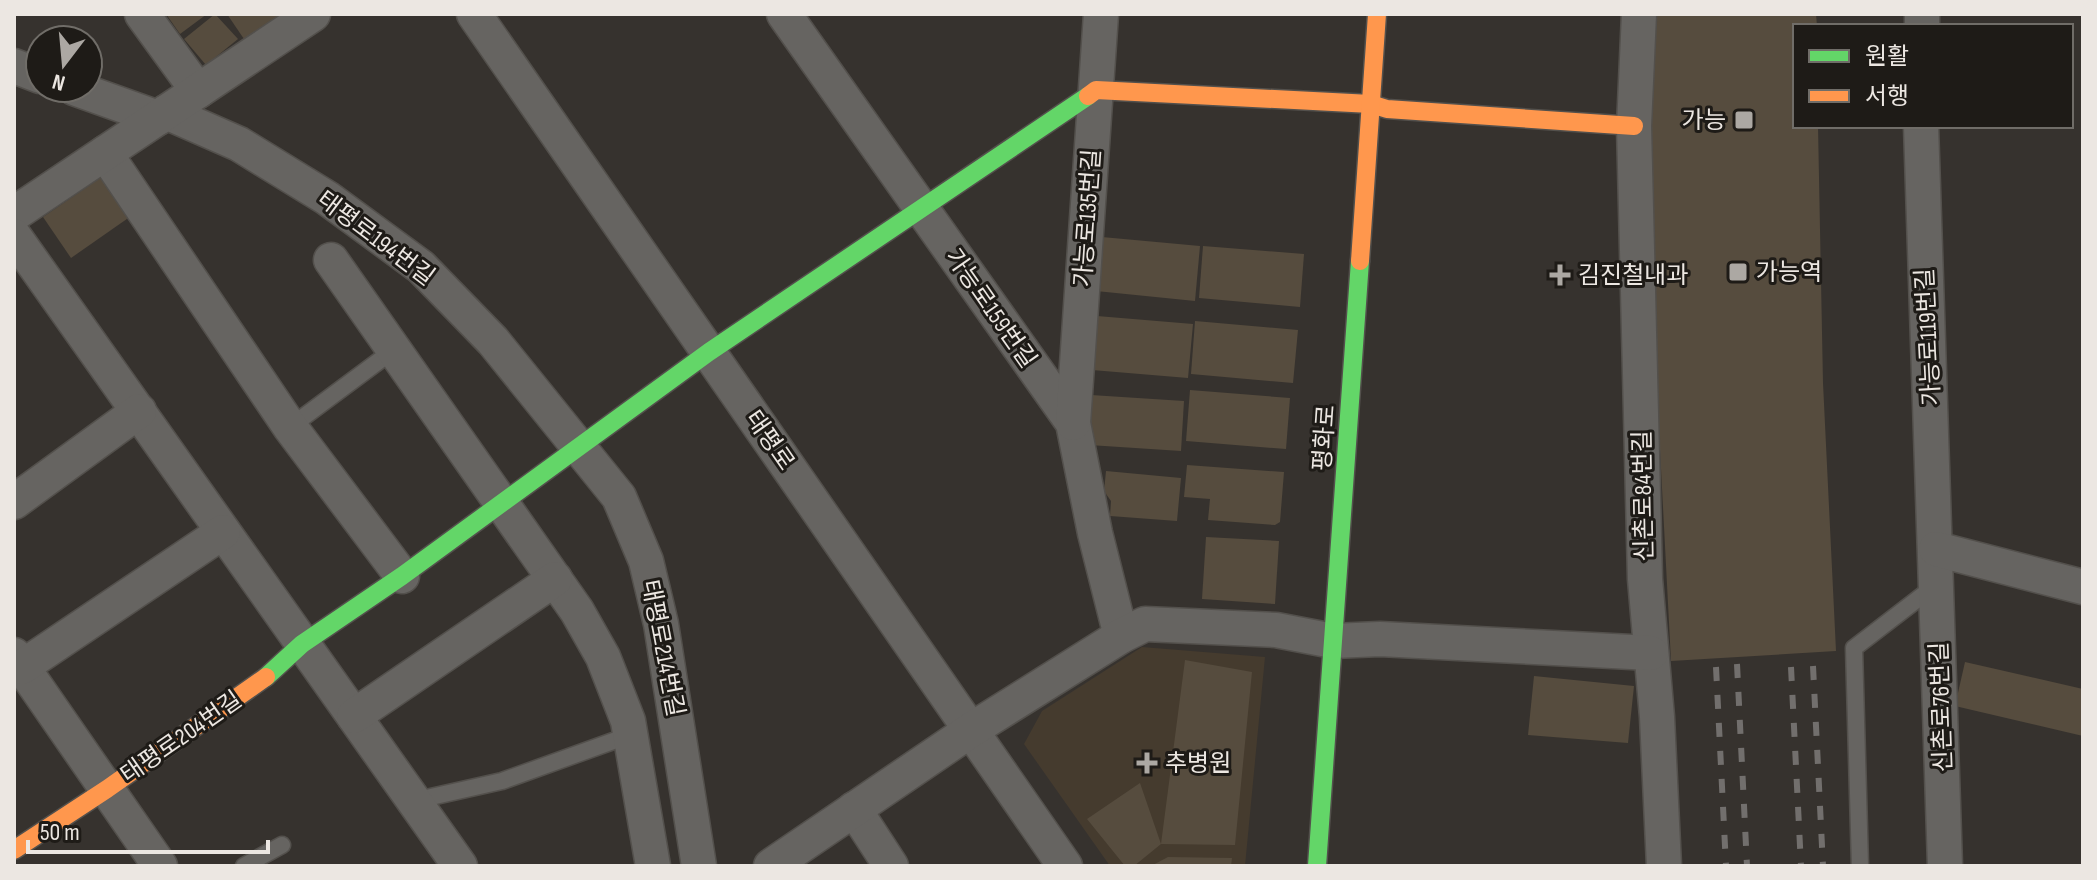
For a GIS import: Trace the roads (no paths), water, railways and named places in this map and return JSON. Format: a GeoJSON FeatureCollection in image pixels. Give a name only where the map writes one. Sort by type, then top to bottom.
{"type":"FeatureCollection","features":[{"type":"Feature","properties":{"kind":"street"},"geometry":{"type":"LineString","coordinates":[[142,14],[198,91]]}},
{"type":"Feature","properties":{"kind":"street"},"geometry":{"type":"LineString","coordinates":[[14,214],[313,14]]}},
{"type":"Feature","properties":{"kind":"street","name":"태평로"},"geometry":{"type":"LineString","coordinates":[[474,14],[1065,866]]}},
{"type":"Feature","properties":{"kind":"street","name":"가능로159번길"},"geometry":{"type":"LineString","coordinates":[[784,14],[1073,423],[1095,533],[1121,636]]}},
{"type":"Feature","properties":{"kind":"street","name":"가능로135번길"},"geometry":{"type":"LineString","coordinates":[[1073,423],[1101,14]]}},
{"type":"Feature","properties":{"kind":"street","name":"평화로"},"geometry":{"type":"LineString","coordinates":[[1317,866],[1377,14]]}},
{"type":"Feature","properties":{"kind":"street","name":"신촌로84번길"},"geometry":{"type":"LineString","coordinates":[[1639,14],[1634,126],[1645,579],[1664,866]]}},
{"type":"Feature","properties":{"kind":"street"},"geometry":{"type":"LineString","coordinates":[[1096,90],[1371,104],[1387,109],[1634,126]]}},
{"type":"Feature","properties":{"kind":"street","name":"태평로204번길"},"geometry":{"type":"LineString","coordinates":[[14,850],[107,789],[274,671],[302,644],[402,576],[709,352],[1096,90]]}},
{"type":"Feature","properties":{"kind":"street","name":"태평로194번길"},"geometry":{"type":"LineString","coordinates":[[104,97],[239,144],[327,198],[421,267],[493,341],[579,447]]}},
{"type":"Feature","properties":{"kind":"street","name":"가능로119번길"},"geometry":{"type":"LineString","coordinates":[[1921,128],[1936,549]]}},
{"type":"Feature","properties":{"kind":"street"},"geometry":{"type":"LineString","coordinates":[[105,153],[290,427],[402,576]]}},
{"type":"Feature","properties":{"kind":"street"},"geometry":{"type":"LineString","coordinates":[[14,236],[460,866]]}},
{"type":"Feature","properties":{"kind":"street"},"geometry":{"type":"LineString","coordinates":[[331,260],[577,611],[603,657],[628,721],[653,866]]}},
{"type":"Feature","properties":{"kind":"street"},"geometry":{"type":"LineString","coordinates":[[14,502],[139,411]]}},
{"type":"Feature","properties":{"kind":"street","name":"태평로214번길"},"geometry":{"type":"LineString","coordinates":[[579,447],[619,497],[646,561],[673,689],[699,866]]}},
{"type":"Feature","properties":{"kind":"street"},"geometry":{"type":"LineString","coordinates":[[160,866],[18,661],[223,532]]}},
{"type":"Feature","properties":{"kind":"street"},"geometry":{"type":"LineString","coordinates":[[1936,549],[2083,587]]}},
{"type":"Feature","properties":{"kind":"street","name":"신촌로76번길"},"geometry":{"type":"LineString","coordinates":[[1936,549],[1945,866]]}},
{"type":"Feature","properties":{"kind":"street"},"geometry":{"type":"LineString","coordinates":[[354,716],[555,579]]}},
{"type":"Feature","properties":{"kind":"street"},"geometry":{"type":"LineString","coordinates":[[771,866],[971,730],[1145,624],[1276,630],[1333,641],[1380,639],[1651,653]]}},
{"type":"Feature","properties":{"kind":"street"},"geometry":{"type":"LineString","coordinates":[[1300,866],[1324,768]]}},
{"type":"Feature","properties":{"kind":"street"},"geometry":{"type":"LineString","coordinates":[[854,809],[891,866]]}},
{"type":"Feature","properties":{"kind":"lane"},"geometry":{"type":"LineString","coordinates":[[290,427],[395,349]]}},
{"type":"Feature","properties":{"kind":"lane"},"geometry":{"type":"LineString","coordinates":[[1860,866],[1854,648],[1937,584]]}},
{"type":"Feature","properties":{"kind":"lane"},"geometry":{"type":"LineString","coordinates":[[413,801],[502,781],[630,735]]}},
{"type":"Feature","properties":{"kind":"lane"},"geometry":{"type":"LineString","coordinates":[[244,866],[282,845]]}},
{"type":"Feature","properties":{"kind":"railway"},"geometry":{"type":"LineString","coordinates":[[1737,664],[1747,866]]}},
{"type":"Feature","properties":{"kind":"railway"},"geometry":{"type":"LineString","coordinates":[[1813,666],[1823,866]]}},
{"type":"Feature","properties":{"kind":"railway"},"geometry":{"type":"LineString","coordinates":[[1716,667],[1726,866]]}},
{"type":"Feature","properties":{"kind":"railway"},"geometry":{"type":"LineString","coordinates":[[1791,667],[1801,866]]}},
{"type":"Feature","properties":{"kind":"place","name":"가능"},"geometry":{"type":"Point","coordinates":[1744,120]}},
{"type":"Feature","properties":{"kind":"place","name":"가능역"},"geometry":{"type":"Point","coordinates":[1738,272]}},
{"type":"Feature","properties":{"kind":"place","name":"김진철내과"},"geometry":{"type":"Point","coordinates":[1560,275]}},
{"type":"Feature","properties":{"kind":"place","name":"추병원"},"geometry":{"type":"Point","coordinates":[1147,763]}}]}
